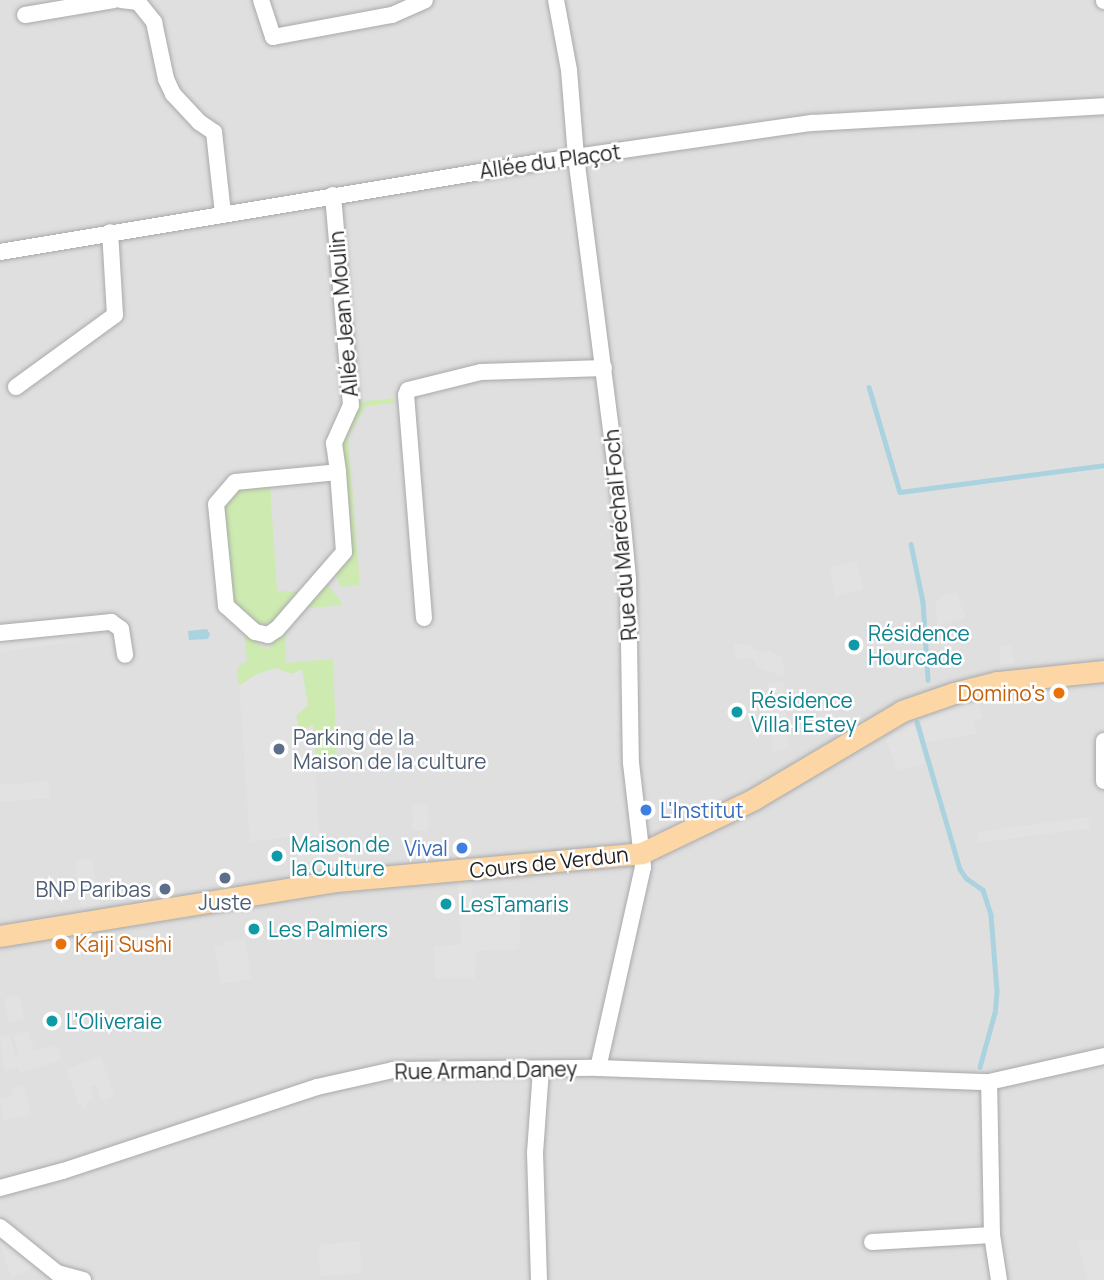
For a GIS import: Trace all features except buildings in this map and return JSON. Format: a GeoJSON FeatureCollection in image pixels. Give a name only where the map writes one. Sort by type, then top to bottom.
{"type":"FeatureCollection","features":[{"type":"Feature","properties":{"kind":"main road","name":"Cours de Verdun"},"geometry":{"type":"LineString","coordinates":[[0,936],[336,881],[556,863],[642,853],[765,793],[902,711],[954,692],[997,682],[1104,671]]}},
{"type":"Feature","properties":{"kind":"street"},"geometry":{"type":"LineString","coordinates":[[25,15],[114,0]]}},
{"type":"Feature","properties":{"kind":"street"},"geometry":{"type":"LineString","coordinates":[[121,0],[138,2],[154,22],[166,79],[173,93],[199,122],[214,132],[223,213]]}},
{"type":"Feature","properties":{"kind":"street"},"geometry":{"type":"LineString","coordinates":[[261,0],[273,37],[392,15],[425,0]]}},
{"type":"Feature","properties":{"kind":"street","name":"Rue du Maréchal Foch"},"geometry":{"type":"LineString","coordinates":[[556,0],[569,71],[576,157],[628,579],[631,763],[642,853],[640,886],[598,1068]]}},
{"type":"Feature","properties":{"kind":"street","name":"Allée du Plaçot"},"geometry":{"type":"LineString","coordinates":[[0,252],[333,195],[812,123],[1104,106]]}},
{"type":"Feature","properties":{"kind":"street","name":"Allée Jean Moulin"},"geometry":{"type":"LineString","coordinates":[[333,195],[351,405],[334,443],[338,472],[344,552],[276,629],[268,635],[255,632],[226,606],[216,504],[235,482],[338,472]]}},
{"type":"Feature","properties":{"kind":"street"},"geometry":{"type":"LineString","coordinates":[[16,387],[115,315],[110,232]]}},
{"type":"Feature","properties":{"kind":"street"},"geometry":{"type":"LineString","coordinates":[[424,618],[405,395],[408,390],[481,372],[604,368]]}},
{"type":"Feature","properties":{"kind":"street"},"geometry":{"type":"LineString","coordinates":[[0,633],[111,622],[121,629],[125,655]]}},
{"type":"Feature","properties":{"kind":"street"},"geometry":{"type":"LineString","coordinates":[[1104,741],[1104,782]]}},
{"type":"Feature","properties":{"kind":"street","name":"Rue Armand Daney"},"geometry":{"type":"LineString","coordinates":[[0,1188],[63,1171],[317,1087],[393,1070],[598,1068],[989,1082],[1104,1056]]}},
{"type":"Feature","properties":{"kind":"street"},"geometry":{"type":"LineString","coordinates":[[539,1280],[535,1153],[541,1069]]}},
{"type":"Feature","properties":{"kind":"street"},"geometry":{"type":"LineString","coordinates":[[989,1082],[992,1235],[999,1280]]}},
{"type":"Feature","properties":{"kind":"street"},"geometry":{"type":"LineString","coordinates":[[0,1227],[39,1261],[76,1279]]}},
{"type":"Feature","properties":{"kind":"street"},"geometry":{"type":"LineString","coordinates":[[872,1242],[992,1235]]}},
{"type":"Feature","properties":{"kind":"shaded area"},"geometry":{"type":"Polygon","coordinates":[[[0,0],[1104,0],[1104,1280],[0,1280],[0,0]]]}},
{"type":"Feature","properties":{"kind":"shaded area"},"geometry":{"type":"Polygon","coordinates":[[[857,561],[863,590],[835,596],[829,567],[857,561]]]}},
{"type":"Feature","properties":{"kind":"shaded area"},"geometry":{"type":"Polygon","coordinates":[[[956,593],[966,617],[937,627],[936,602],[946,594],[956,593]]]}},
{"type":"Feature","properties":{"kind":"shaded area"},"geometry":{"type":"Polygon","coordinates":[[[76,626],[78,641],[0,652],[0,633],[76,626]]]}},
{"type":"Feature","properties":{"kind":"shaded area"},"geometry":{"type":"Polygon","coordinates":[[[734,644],[752,645],[753,650],[767,654],[767,650],[783,658],[784,677],[757,667],[754,658],[735,659],[734,644]]]}},
{"type":"Feature","properties":{"kind":"shaded area"},"geometry":{"type":"Polygon","coordinates":[[[1011,645],[1014,663],[1001,665],[999,646],[1011,645]]]}},
{"type":"Feature","properties":{"kind":"shaded area","name":"Parking de la Maison de la culture"},"geometry":{"type":"Polygon","coordinates":[[[275,668],[292,674],[302,669],[308,705],[296,716],[300,731],[313,725],[321,863],[299,864],[294,836],[250,842],[239,686],[255,675],[275,668]]]}},
{"type":"Feature","properties":{"kind":"shaded area"},"geometry":{"type":"Polygon","coordinates":[[[784,681],[789,749],[773,751],[768,684],[784,681]]]}},
{"type":"Feature","properties":{"kind":"shaded area"},"geometry":{"type":"Polygon","coordinates":[[[978,697],[982,718],[974,720],[977,734],[926,742],[921,719],[978,697]]]}},
{"type":"Feature","properties":{"kind":"shaded area"},"geometry":{"type":"Polygon","coordinates":[[[915,724],[925,764],[898,771],[885,738],[915,724]]]}},
{"type":"Feature","properties":{"kind":"shaded area"},"geometry":{"type":"Polygon","coordinates":[[[48,781],[50,798],[0,802],[0,785],[48,781]]]}},
{"type":"Feature","properties":{"kind":"shaded area"},"geometry":{"type":"Polygon","coordinates":[[[428,804],[429,831],[413,830],[412,805],[428,804]]]}},
{"type":"Feature","properties":{"kind":"shaded area"},"geometry":{"type":"Polygon","coordinates":[[[1088,817],[1090,828],[978,843],[977,832],[1088,817]]]}},
{"type":"Feature","properties":{"kind":"shaded area"},"geometry":{"type":"Polygon","coordinates":[[[92,858],[100,905],[80,907],[75,861],[92,858]]]}},
{"type":"Feature","properties":{"kind":"shaded area"},"geometry":{"type":"Polygon","coordinates":[[[457,881],[471,881],[474,917],[521,915],[519,949],[476,951],[475,978],[435,978],[434,947],[462,944],[457,881]]]}},
{"type":"Feature","properties":{"kind":"shaded area"},"geometry":{"type":"Polygon","coordinates":[[[245,939],[251,979],[221,984],[214,947],[223,945],[223,942],[245,939]]]}},
{"type":"Feature","properties":{"kind":"shaded area"},"geometry":{"type":"Polygon","coordinates":[[[18,995],[25,1018],[9,1023],[4,999],[18,995]]]}},
{"type":"Feature","properties":{"kind":"shaded area"},"geometry":{"type":"Polygon","coordinates":[[[28,1031],[35,1051],[57,1045],[62,1060],[20,1072],[18,1067],[4,1071],[0,1037],[9,1035],[16,1056],[19,1056],[13,1034],[28,1031]]]}},
{"type":"Feature","properties":{"kind":"shaded area"},"geometry":{"type":"Polygon","coordinates":[[[100,1056],[115,1096],[102,1101],[96,1085],[90,1087],[94,1099],[87,1102],[86,1109],[79,1104],[66,1069],[100,1056]]]}},
{"type":"Feature","properties":{"kind":"shaded area"},"geometry":{"type":"Polygon","coordinates":[[[24,1085],[31,1114],[3,1121],[0,1099],[13,1096],[11,1088],[24,1085]]]}},
{"type":"Feature","properties":{"kind":"shaded area"},"geometry":{"type":"Polygon","coordinates":[[[1104,1239],[1104,1280],[1088,1280],[1077,1241],[1104,1239]]]}},
{"type":"Feature","properties":{"kind":"shaded area"},"geometry":{"type":"Polygon","coordinates":[[[12,1240],[39,1261],[30,1270],[11,1276],[0,1243],[12,1240]]]}},
{"type":"Feature","properties":{"kind":"shaded area"},"geometry":{"type":"Polygon","coordinates":[[[359,1241],[362,1273],[320,1276],[318,1245],[359,1241]]]}},
{"type":"Feature","properties":{"kind":"green space"},"geometry":{"type":"Polygon","coordinates":[[[393,398],[394,403],[366,406],[348,437],[360,585],[341,587],[335,574],[346,559],[341,442],[358,402],[393,398]]]}},
{"type":"Feature","properties":{"kind":"green space"},"geometry":{"type":"Polygon","coordinates":[[[270,484],[277,591],[296,592],[271,623],[254,624],[231,602],[222,505],[238,488],[270,484]]]}},
{"type":"Feature","properties":{"kind":"green space"},"geometry":{"type":"Polygon","coordinates":[[[324,584],[331,588],[343,605],[301,609],[324,584]]]}},
{"type":"Feature","properties":{"kind":"green space"},"geometry":{"type":"Polygon","coordinates":[[[285,627],[286,663],[333,659],[337,766],[317,768],[313,725],[300,731],[297,724],[293,674],[255,675],[239,686],[237,668],[247,661],[244,633],[267,650],[285,627]]]}},
{"type":"Feature","properties":{"kind":"water"},"geometry":{"type":"Polygon","coordinates":[[[207,629],[210,634],[208,639],[189,640],[188,631],[207,629]]]}},
{"type":"Feature","properties":{"kind":"waterway"},"geometry":{"type":"LineString","coordinates":[[869,387],[900,492],[1104,465]]}},
{"type":"Feature","properties":{"kind":"waterway"},"geometry":{"type":"LineString","coordinates":[[911,544],[923,602],[928,680]]}},
{"type":"Feature","properties":{"kind":"waterway"},"geometry":{"type":"LineString","coordinates":[[917,722],[960,869],[966,878],[983,890],[991,915],[997,992],[995,1013],[980,1067]]}},
{"type":"Feature","properties":{"kind":"place","name":"Résidence Hourcade"},"geometry":{"type":"Point","coordinates":[854,645]}},
{"type":"Feature","properties":{"kind":"place","name":"Domino's"},"geometry":{"type":"Point","coordinates":[1059,693]}},
{"type":"Feature","properties":{"kind":"place","name":"Résidence Villa l'Estey"},"geometry":{"type":"Point","coordinates":[737,712]}},
{"type":"Feature","properties":{"kind":"place","name":"Parking de la Maison de la culture"},"geometry":{"type":"Point","coordinates":[279,749]}},
{"type":"Feature","properties":{"kind":"place","name":"L'Institut"},"geometry":{"type":"Point","coordinates":[646,810]}},
{"type":"Feature","properties":{"kind":"place","name":"Vival"},"geometry":{"type":"Point","coordinates":[462,848]}},
{"type":"Feature","properties":{"kind":"place","name":"Maison de la Culture"},"geometry":{"type":"Point","coordinates":[277,856]}},
{"type":"Feature","properties":{"kind":"place","name":"Juste"},"geometry":{"type":"Point","coordinates":[225,878]}},
{"type":"Feature","properties":{"kind":"place","name":"BNP Paribas"},"geometry":{"type":"Point","coordinates":[165,889]}},
{"type":"Feature","properties":{"kind":"place","name":"LesTamaris"},"geometry":{"type":"Point","coordinates":[446,904]}},
{"type":"Feature","properties":{"kind":"place","name":"Les Palmiers"},"geometry":{"type":"Point","coordinates":[254,929]}},
{"type":"Feature","properties":{"kind":"place","name":"Kaiji Sushi"},"geometry":{"type":"Point","coordinates":[61,944]}},
{"type":"Feature","properties":{"kind":"place","name":"L'Oliveraie"},"geometry":{"type":"Point","coordinates":[52,1021]}}]}
